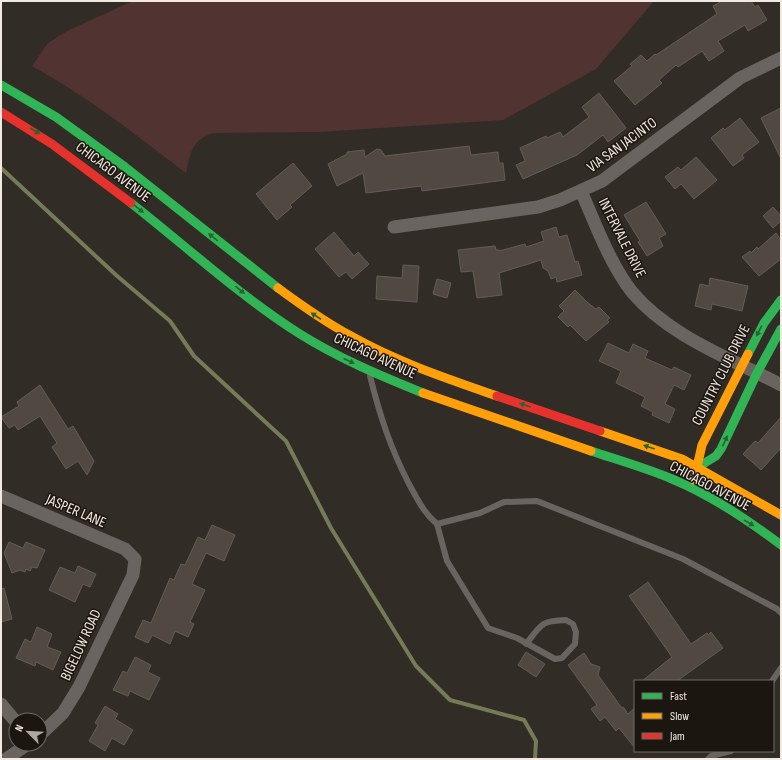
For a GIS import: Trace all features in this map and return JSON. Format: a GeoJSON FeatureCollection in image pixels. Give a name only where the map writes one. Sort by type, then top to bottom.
{"type":"FeatureCollection","features":[{"type":"Feature","properties":{"kind":"main road","name":"CHICAGO AVENUE"},"geometry":{"type":"LineString","coordinates":[[1,85],[68,126],[125,167],[264,278],[315,315],[352,337],[402,360],[464,384],[682,459],[781,515]]}},
{"type":"Feature","properties":{"kind":"main road","name":"CHICAGO AVENUE"},"geometry":{"type":"LineString","coordinates":[[1,112],[39,134],[107,182],[245,294],[298,333],[338,356],[469,410],[638,467],[691,488],[765,532],[781,545]]}},
{"type":"Feature","properties":{"kind":"main road","name":"COUNTRY CLUB DRIVE"},"geometry":{"type":"LineString","coordinates":[[691,488],[698,467],[702,445],[741,365],[764,323],[781,300]]}},
{"type":"Feature","properties":{"kind":"main road","name":"COUNTRY CLUB DRIVE"},"geometry":{"type":"LineString","coordinates":[[698,467],[716,456],[721,449],[757,373],[781,329]]}},
{"type":"Feature","properties":{"kind":"street","name":"VIA SAN JACINTO"},"geometry":{"type":"LineString","coordinates":[[394,227],[538,208],[581,191],[602,181],[622,168],[703,104],[740,78],[781,58]]}},
{"type":"Feature","properties":{"kind":"street","name":"INTERVALE DRIVE"},"geometry":{"type":"LineString","coordinates":[[581,191],[619,272],[631,291],[647,308],[684,335],[781,385]]}},
{"type":"Feature","properties":{"kind":"street","name":"JASPER LANE"},"geometry":{"type":"LineString","coordinates":[[1,496],[126,549],[135,559]]}},
{"type":"Feature","properties":{"kind":"street","name":"BIGELOW ROAD"},"geometry":{"type":"LineString","coordinates":[[48,728],[63,712],[79,687],[133,575],[135,559]]}},
{"type":"Feature","properties":{"kind":"street"},"geometry":{"type":"LineString","coordinates":[[1,704],[8,712]]}},
{"type":"Feature","properties":{"kind":"street"},"geometry":{"type":"LineString","coordinates":[[6,759],[16,752]]}},
{"type":"Feature","properties":{"kind":"lane"},"geometry":{"type":"LineString","coordinates":[[369,370],[380,416],[394,453],[425,514],[437,524],[447,561],[488,628],[517,638],[526,644],[555,659],[562,658],[574,644],[576,632],[573,624],[566,620],[547,621],[526,644]]}},
{"type":"Feature","properties":{"kind":"lane"},"geometry":{"type":"LineString","coordinates":[[437,524],[480,513],[504,502],[537,501],[683,559],[777,609],[781,613]]}},
{"type":"Feature","properties":{"kind":"lane"},"geometry":{"type":"LineString","coordinates":[[773,680],[781,668]]}},
{"type":"Feature","properties":{"kind":"lane"},"geometry":{"type":"LineString","coordinates":[[708,759],[711,756],[727,752]]}},
{"type":"Feature","properties":{"kind":"shaded area"},"geometry":{"type":"Polygon","coordinates":[[[133,1],[654,1],[596,69],[503,120],[319,132],[213,133],[200,140],[193,148],[186,173],[92,103],[32,66],[48,43],[69,30],[133,1]]]}},
{"type":"Feature","properties":{"kind":"building"},"geometry":{"type":"Polygon","coordinates":[[[722,1],[751,1],[755,7],[758,5],[767,20],[748,31],[745,25],[718,41],[724,51],[709,61],[702,51],[678,67],[676,65],[659,80],[662,83],[635,105],[614,81],[632,66],[630,64],[641,55],[647,61],[655,54],[656,55],[717,14],[713,6],[722,1]]]}},
{"type":"Feature","properties":{"kind":"building"},"geometry":{"type":"Polygon","coordinates":[[[599,93],[626,128],[608,142],[603,135],[577,155],[523,179],[516,165],[525,161],[520,148],[546,136],[547,138],[560,132],[563,137],[589,117],[582,107],[599,93]]]}},
{"type":"Feature","properties":{"kind":"building"},"geometry":{"type":"Polygon","coordinates":[[[781,108],[781,159],[761,118],[781,108]]]}},
{"type":"Feature","properties":{"kind":"building"},"geometry":{"type":"Polygon","coordinates":[[[740,118],[759,142],[742,155],[744,158],[733,166],[711,138],[723,128],[725,130],[740,118]]]}},
{"type":"Feature","properties":{"kind":"building"},"geometry":{"type":"Polygon","coordinates":[[[469,146],[471,155],[498,152],[499,163],[503,163],[505,180],[422,191],[421,186],[366,193],[363,173],[337,186],[328,164],[347,154],[347,152],[364,150],[365,157],[377,149],[381,150],[385,156],[469,146]]]}},
{"type":"Feature","properties":{"kind":"building"},"geometry":{"type":"Polygon","coordinates":[[[696,157],[717,180],[694,199],[681,184],[675,189],[665,177],[678,167],[681,170],[696,157]]]}},
{"type":"Feature","properties":{"kind":"building"},"geometry":{"type":"Polygon","coordinates":[[[293,163],[312,186],[290,205],[292,207],[277,220],[256,194],[293,163]]]}},
{"type":"Feature","properties":{"kind":"building"},"geometry":{"type":"Polygon","coordinates":[[[646,202],[666,234],[659,238],[663,246],[647,256],[638,242],[640,241],[624,215],[646,202]]]}},
{"type":"Feature","properties":{"kind":"building"},"geometry":{"type":"Polygon","coordinates":[[[773,207],[781,216],[781,221],[773,228],[763,216],[773,207]]]}},
{"type":"Feature","properties":{"kind":"building"},"geometry":{"type":"Polygon","coordinates":[[[556,227],[559,237],[567,235],[575,262],[578,261],[582,275],[557,282],[556,277],[551,279],[548,271],[543,268],[541,260],[499,273],[502,295],[477,298],[473,271],[461,272],[458,250],[495,246],[496,250],[499,251],[525,244],[526,247],[544,241],[541,232],[556,227]]]}},
{"type":"Feature","properties":{"kind":"building"},"geometry":{"type":"Polygon","coordinates":[[[334,232],[354,256],[358,252],[369,264],[352,279],[346,272],[339,277],[315,249],[334,232]]]}},
{"type":"Feature","properties":{"kind":"building"},"geometry":{"type":"Polygon","coordinates":[[[776,233],[781,240],[781,259],[759,276],[742,257],[750,251],[751,253],[757,247],[758,249],[776,233]]]}},
{"type":"Feature","properties":{"kind":"building"},"geometry":{"type":"Polygon","coordinates":[[[403,265],[419,266],[417,302],[376,299],[377,276],[402,278],[403,265]]]}},
{"type":"Feature","properties":{"kind":"building"},"geometry":{"type":"Polygon","coordinates":[[[710,278],[748,286],[742,311],[712,304],[711,310],[695,306],[700,284],[709,286],[710,278]]]}},
{"type":"Feature","properties":{"kind":"building"},"geometry":{"type":"Polygon","coordinates":[[[437,279],[451,283],[447,298],[433,294],[437,279]]]}},
{"type":"Feature","properties":{"kind":"building"},"geometry":{"type":"Polygon","coordinates":[[[575,290],[587,302],[596,309],[599,307],[610,318],[607,320],[609,322],[586,341],[570,325],[568,327],[558,317],[564,311],[559,306],[575,290]]]}},
{"type":"Feature","properties":{"kind":"building"},"geometry":{"type":"Polygon","coordinates":[[[608,343],[629,353],[633,344],[648,351],[645,358],[672,370],[674,367],[691,375],[684,390],[674,385],[665,404],[675,409],[669,423],[652,415],[653,412],[641,406],[645,397],[616,383],[621,371],[599,361],[608,343]]]}},
{"type":"Feature","properties":{"kind":"building"},"geometry":{"type":"Polygon","coordinates":[[[40,385],[68,429],[73,426],[94,461],[87,475],[78,461],[66,469],[52,447],[57,443],[40,416],[18,430],[15,425],[9,428],[1,417],[19,406],[17,402],[40,385]]]}},
{"type":"Feature","properties":{"kind":"building"},"geometry":{"type":"Polygon","coordinates":[[[781,417],[781,448],[761,470],[743,454],[755,441],[758,443],[781,417]]]}},
{"type":"Feature","properties":{"kind":"building"},"geometry":{"type":"Polygon","coordinates":[[[212,525],[235,535],[224,561],[206,553],[199,568],[192,584],[205,590],[190,622],[194,624],[188,637],[175,631],[170,644],[152,635],[148,643],[135,637],[143,620],[151,623],[170,578],[174,580],[181,564],[185,565],[198,537],[205,540],[212,525]]]}},
{"type":"Feature","properties":{"kind":"building"},"geometry":{"type":"Polygon","coordinates":[[[9,542],[23,548],[26,542],[45,550],[37,568],[32,567],[30,571],[26,569],[25,572],[20,570],[12,573],[4,553],[9,542]]]}},
{"type":"Feature","properties":{"kind":"building"},"geometry":{"type":"Polygon","coordinates":[[[78,566],[96,574],[90,587],[83,584],[75,602],[49,590],[60,567],[75,573],[78,566]]]}},
{"type":"Feature","properties":{"kind":"building"},"geometry":{"type":"Polygon","coordinates":[[[648,582],[691,644],[707,633],[708,635],[711,632],[723,648],[678,680],[643,680],[672,657],[629,596],[648,582]]]}},
{"type":"Feature","properties":{"kind":"building"},"geometry":{"type":"Polygon","coordinates":[[[4,588],[12,619],[1,622],[1,589],[4,588]]]}},
{"type":"Feature","properties":{"kind":"building"},"geometry":{"type":"Polygon","coordinates":[[[37,627],[52,634],[47,647],[61,652],[53,670],[36,662],[35,666],[16,658],[25,639],[31,642],[37,627]]]}},
{"type":"Feature","properties":{"kind":"building"},"geometry":{"type":"Polygon","coordinates":[[[526,652],[545,664],[536,677],[518,665],[526,652]]]}},
{"type":"Feature","properties":{"kind":"building"},"geometry":{"type":"Polygon","coordinates":[[[584,653],[591,664],[600,667],[598,675],[621,707],[624,708],[628,714],[634,709],[634,747],[619,728],[616,731],[605,717],[600,721],[591,709],[597,705],[568,665],[584,653]]]}},
{"type":"Feature","properties":{"kind":"building"},"geometry":{"type":"Polygon","coordinates":[[[135,657],[151,665],[148,672],[160,678],[149,700],[130,691],[128,696],[113,690],[123,671],[127,673],[135,657]]]}},
{"type":"Feature","properties":{"kind":"building"},"geometry":{"type":"Polygon","coordinates":[[[105,706],[118,714],[115,719],[133,730],[124,745],[112,738],[105,751],[89,741],[98,725],[95,723],[105,706]]]}},
{"type":"Feature","properties":{"kind":"waterway"},"geometry":{"type":"LineString","coordinates":[[1,168],[116,275],[170,321],[194,356],[286,441],[331,528],[416,666],[450,700],[524,720],[536,741],[535,759]]}},
{"type":"Feature","properties":{"kind":"traffic: fast"},"geometry":{"type":"LineString","coordinates":[[1,85],[56,117],[125,167],[278,288]]}},
{"type":"Feature","properties":{"kind":"traffic: fast"},"geometry":{"type":"LineString","coordinates":[[131,203],[256,304],[300,334],[345,359],[423,393]]}},
{"type":"Feature","properties":{"kind":"traffic: fast"},"geometry":{"type":"LineString","coordinates":[[748,354],[764,323],[781,300]]}},
{"type":"Feature","properties":{"kind":"traffic: fast"},"geometry":{"type":"LineString","coordinates":[[698,467],[716,456],[721,449],[757,373],[781,329]]}},
{"type":"Feature","properties":{"kind":"traffic: fast"},"geometry":{"type":"LineString","coordinates":[[591,451],[652,471],[687,485],[756,526],[781,545]]}},
{"type":"Feature","properties":{"kind":"traffic: slow"},"geometry":{"type":"LineString","coordinates":[[278,288],[341,331],[386,354],[497,396]]}},
{"type":"Feature","properties":{"kind":"traffic: slow"},"geometry":{"type":"LineString","coordinates":[[694,480],[702,445],[748,354]]}},
{"type":"Feature","properties":{"kind":"traffic: slow"},"geometry":{"type":"LineString","coordinates":[[423,393],[591,451]]}},
{"type":"Feature","properties":{"kind":"traffic: slow"},"geometry":{"type":"LineString","coordinates":[[600,431],[682,459],[781,515]]}},
{"type":"Feature","properties":{"kind":"traffic: jam"},"geometry":{"type":"LineString","coordinates":[[1,112],[52,144],[131,203]]}},
{"type":"Feature","properties":{"kind":"traffic: jam"},"geometry":{"type":"LineString","coordinates":[[497,396],[600,431]]}}]}
